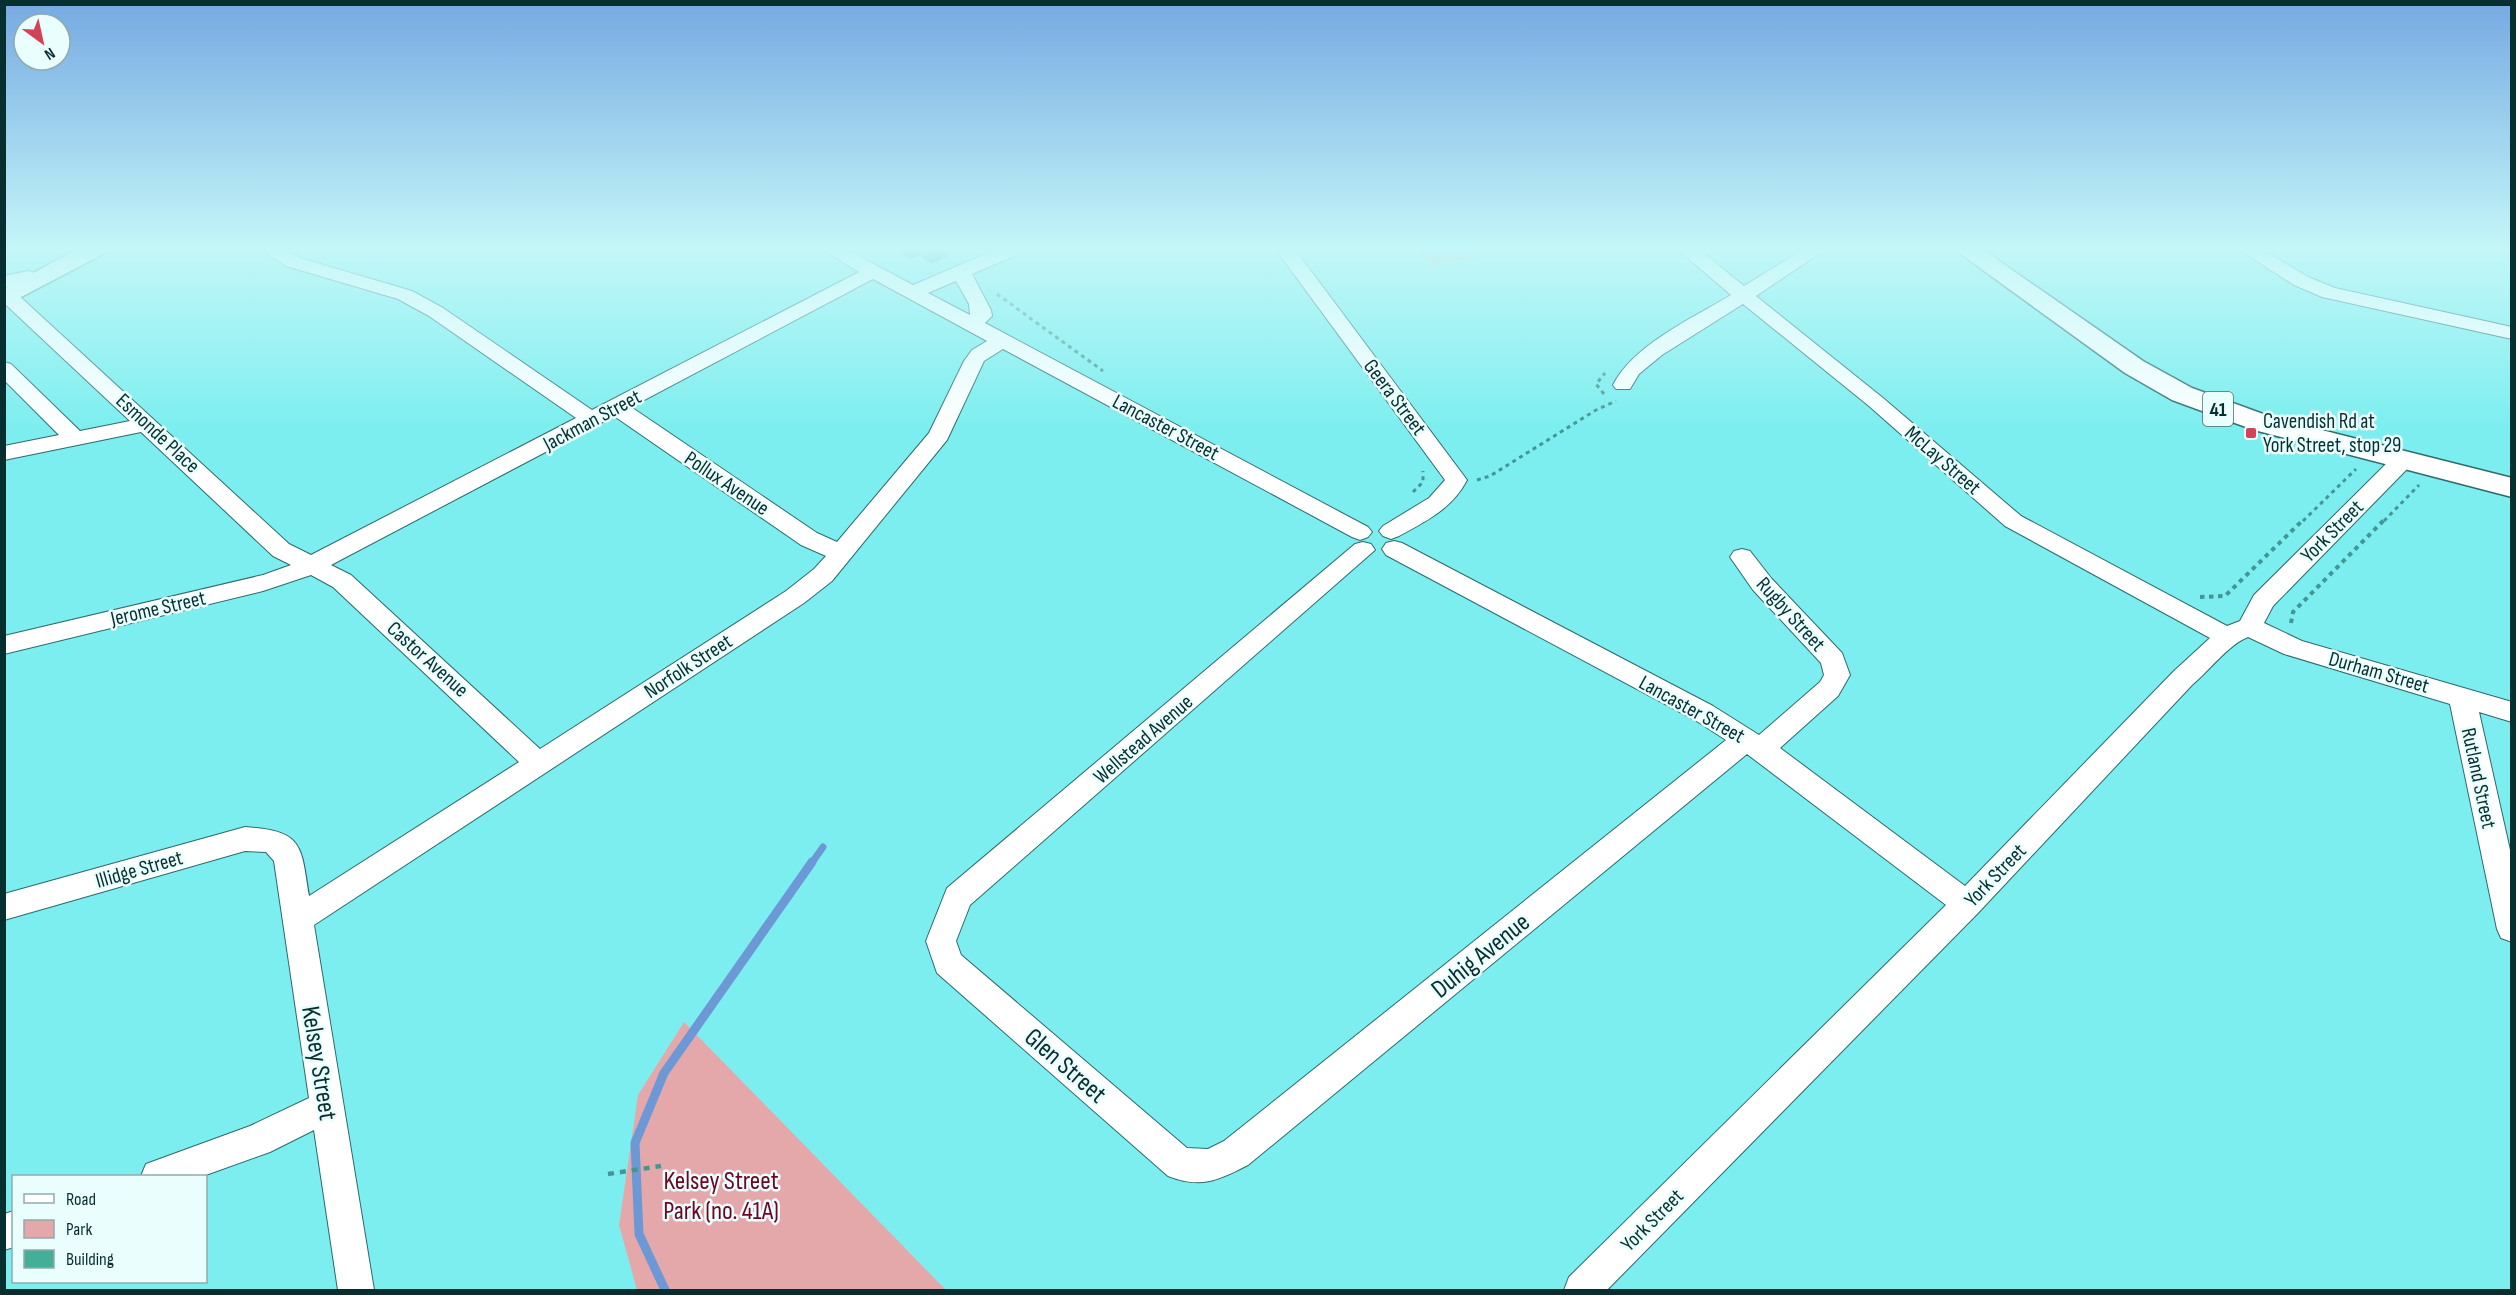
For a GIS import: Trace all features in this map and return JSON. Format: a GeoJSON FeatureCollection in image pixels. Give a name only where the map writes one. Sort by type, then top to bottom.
{"type":"FeatureCollection","features":[{"type":"Feature","properties":{"kind":"main road","name":"41"},"geometry":{"type":"LineString","coordinates":[[2049,307],[2134,367],[2182,394],[2246,419],[2411,470],[2511,488]]}},
{"type":"Feature","properties":{"kind":"street","name":"Esmonde Place"},"geometry":{"type":"LineString","coordinates":[[31,307],[148,424],[281,550],[310,566]]}},
{"type":"Feature","properties":{"kind":"street"},"geometry":{"type":"LineString","coordinates":[[428,307],[593,420]]}},
{"type":"Feature","properties":{"kind":"street","name":"Jackman Street"},"geometry":{"type":"LineString","coordinates":[[310,566],[806,307]]}},
{"type":"Feature","properties":{"kind":"street","name":"Lancaster Street"},"geometry":{"type":"LineString","coordinates":[[943,307],[1362,541]]}},
{"type":"Feature","properties":{"kind":"street"},"geometry":{"type":"LineString","coordinates":[[972,323],[981,316],[981,307]]}},
{"type":"Feature","properties":{"kind":"street","name":"Geera Street"},"geometry":{"type":"LineString","coordinates":[[1328,307],[1456,480],[1452,489]]}},
{"type":"Feature","properties":{"kind":"street"},"geometry":{"type":"LineString","coordinates":[[1623,385],[1630,371],[1655,351],[1725,307]]}},
{"type":"Feature","properties":{"kind":"street","name":"McLay Street"},"geometry":{"type":"LineString","coordinates":[[1760,307],[1876,402],[2013,521],[2237,631]]}},
{"type":"Feature","properties":{"kind":"street"},"geometry":{"type":"LineString","coordinates":[[2395,307],[2511,333]]}},
{"type":"Feature","properties":{"kind":"street","name":"Norfolk Street"},"geometry":{"type":"LineString","coordinates":[[298,919],[795,597],[823,575],[939,435],[979,354],[1004,340]]}},
{"type":"Feature","properties":{"kind":"street"},"geometry":{"type":"LineString","coordinates":[[4,368],[75,439]]}},
{"type":"Feature","properties":{"kind":"street","name":"Pollux Avenue"},"geometry":{"type":"LineString","coordinates":[[616,407],[809,539],[842,553]]}},
{"type":"Feature","properties":{"kind":"street"},"geometry":{"type":"LineString","coordinates":[[4,453],[148,424]]}},
{"type":"Feature","properties":{"kind":"street","name":"York Street"},"geometry":{"type":"LineString","coordinates":[[1582,1290],[2237,631],[2262,601],[2411,470]]}},
{"type":"Feature","properties":{"kind":"street"},"geometry":{"type":"LineString","coordinates":[[1362,541],[1382,554],[1393,540],[1452,489]]}},
{"type":"Feature","properties":{"kind":"street","name":"Lancaster Street"},"geometry":{"type":"LineString","coordinates":[[1393,540],[1754,744],[1967,904]]}},
{"type":"Feature","properties":{"kind":"street","name":"Wellstead Avenue"},"geometry":{"type":"LineString","coordinates":[[941,940],[958,897],[1362,541]]}},
{"type":"Feature","properties":{"kind":"street","name":"Rugby Street"},"geometry":{"type":"LineString","coordinates":[[1742,557],[1762,584],[1833,660],[1837,675],[1829,689],[1754,744]]}},
{"type":"Feature","properties":{"kind":"street","name":"Jerome Street"},"geometry":{"type":"LineString","coordinates":[[4,645],[263,584],[310,566]]}},
{"type":"Feature","properties":{"kind":"street","name":"Castor Avenue"},"geometry":{"type":"LineString","coordinates":[[310,566],[342,581],[349,587],[538,763]]}},
{"type":"Feature","properties":{"kind":"street","name":"Durham Street"},"geometry":{"type":"LineString","coordinates":[[2237,631],[2511,712]]}},
{"type":"Feature","properties":{"kind":"street","name":"Rutland Street"},"geometry":{"type":"LineString","coordinates":[[2462,697],[2511,929]]}},
{"type":"Feature","properties":{"kind":"street","name":"Duhig Avenue"},"geometry":{"type":"LineString","coordinates":[[1210,1166],[1236,1153],[1754,744]]}},
{"type":"Feature","properties":{"kind":"street","name":"Illidge Street"},"geometry":{"type":"LineString","coordinates":[[4,907],[245,839],[274,841]]}},
{"type":"Feature","properties":{"kind":"street","name":"Kelsey Street"},"geometry":{"type":"LineString","coordinates":[[274,841],[288,856],[356,1290]]}},
{"type":"Feature","properties":{"kind":"street","name":"Glen Street"},"geometry":{"type":"LineString","coordinates":[[941,940],[948,963],[1180,1164],[1210,1166]]}},
{"type":"Feature","properties":{"kind":"street"},"geometry":{"type":"LineString","coordinates":[[161,1175],[258,1140],[326,1107]]}},
{"type":"Feature","properties":{"kind":"path"},"geometry":{"type":"LineString","coordinates":[[1016,307],[1107,373]]}},
{"type":"Feature","properties":{"kind":"path"},"geometry":{"type":"LineString","coordinates":[[1452,489],[1490,476],[1596,410],[1619,399],[1623,385]]}},
{"type":"Feature","properties":{"kind":"path"},"geometry":{"type":"LineString","coordinates":[[1404,498],[1423,482],[1424,472],[1417,462]]}},
{"type":"Feature","properties":{"kind":"path"},"geometry":{"type":"LineString","coordinates":[[2190,593],[2200,597],[2225,596],[2361,464]]}},
{"type":"Feature","properties":{"kind":"path"},"geometry":{"type":"LineString","coordinates":[[2290,627],[2293,612],[2419,485],[2411,470]]}},
{"type":"Feature","properties":{"kind":"path"},"geometry":{"type":"LineString","coordinates":[[608,1174],[627,1169],[661,1166]]}},
{"type":"Feature","properties":{"kind":"green space","name":"Kelsey Street Park (no. 41A)"},"geometry":{"type":"Polygon","coordinates":[[[684,1022],[946,1290],[637,1290],[619,1225],[638,1095],[684,1022]]]}},
{"type":"Feature","properties":{"kind":"waterway"},"geometry":{"type":"LineString","coordinates":[[811,864],[823,847]]}},
{"type":"Feature","properties":{"kind":"waterway"},"geometry":{"type":"LineString","coordinates":[[665,1290],[639,1234],[635,1143],[664,1073],[812,862]]}},
{"type":"Feature","properties":{"kind":"place","name":"Cavendish Rd at York Street, stop 29"},"geometry":{"type":"Point","coordinates":[2251,433]}}]}
